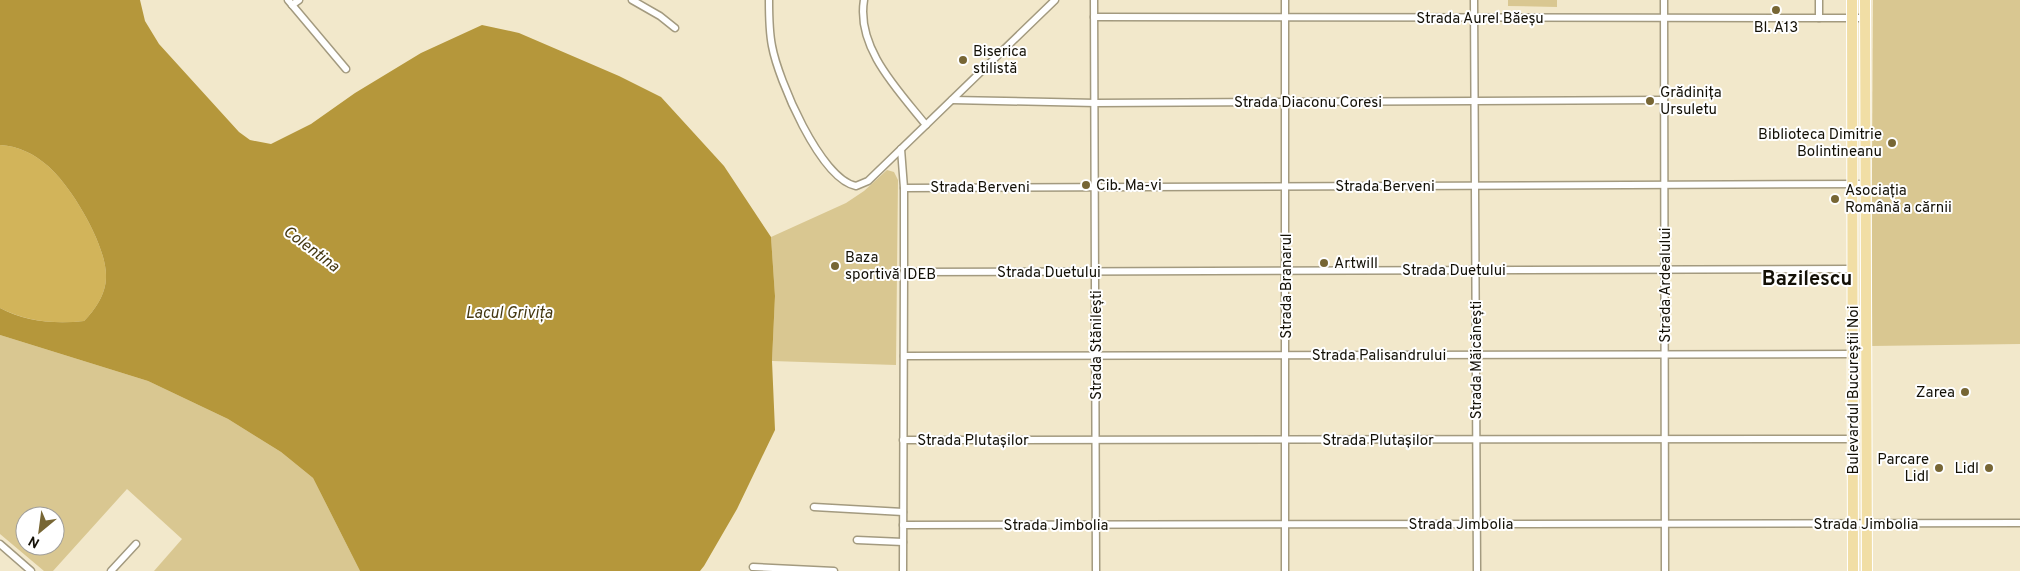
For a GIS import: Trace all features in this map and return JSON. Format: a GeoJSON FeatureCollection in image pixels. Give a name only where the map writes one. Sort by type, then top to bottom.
{"type":"FeatureCollection","features":[{"type":"Feature","properties":{"kind":"main road","name":"Bulevardul Bucureștii Noi"},"geometry":{"type":"LineString","coordinates":[[1852,0],[1854,269],[1853,571]]}},
{"type":"Feature","properties":{"kind":"main road","name":"Bulevardul Bucureștii Noi"},"geometry":{"type":"LineString","coordinates":[[1865,0],[1866,571]]}},
{"type":"Feature","properties":{"kind":"street"},"geometry":{"type":"LineString","coordinates":[[299,0],[290,2],[346,69]]}},
{"type":"Feature","properties":{"kind":"street"},"geometry":{"type":"LineString","coordinates":[[632,0],[660,16],[675,28]]}},
{"type":"Feature","properties":{"kind":"street"},"geometry":{"type":"LineString","coordinates":[[770,0],[772,46],[779,73],[795,110],[828,165],[846,183],[856,186],[862,186],[1053,0]]}},
{"type":"Feature","properties":{"kind":"street"},"geometry":{"type":"LineString","coordinates":[[864,0],[863,19],[871,46],[884,70],[926,125]]}},
{"type":"Feature","properties":{"kind":"street","name":"Strada Stănilești"},"geometry":{"type":"LineString","coordinates":[[1094,0],[1096,103],[1096,571]]}},
{"type":"Feature","properties":{"kind":"street","name":"Strada Branarul"},"geometry":{"type":"LineString","coordinates":[[1285,0],[1285,571]]}},
{"type":"Feature","properties":{"kind":"street","name":"Strada Măicănești"},"geometry":{"type":"LineString","coordinates":[[1474,0],[1477,571]]}},
{"type":"Feature","properties":{"kind":"street","name":"Strada Ardealului"},"geometry":{"type":"LineString","coordinates":[[1664,0],[1665,571]]}},
{"type":"Feature","properties":{"kind":"street"},"geometry":{"type":"LineString","coordinates":[[1819,0],[1819,18]]}},
{"type":"Feature","properties":{"kind":"street","name":"Strada Aurel Băeșu"},"geometry":{"type":"LineString","coordinates":[[1094,17],[1865,18]]}},
{"type":"Feature","properties":{"kind":"street","name":"Strada Diaconu Coresi"},"geometry":{"type":"LineString","coordinates":[[952,100],[1096,103],[1664,100]]}},
{"type":"Feature","properties":{"kind":"street"},"geometry":{"type":"LineString","coordinates":[[901,149],[904,188],[903,571]]}},
{"type":"Feature","properties":{"kind":"street","name":"Strada Berveni"},"geometry":{"type":"LineString","coordinates":[[904,188],[1866,184]]}},
{"type":"Feature","properties":{"kind":"street","name":"Strada Duetului"},"geometry":{"type":"LineString","coordinates":[[904,272],[1096,272],[1286,269],[1854,269]]}},
{"type":"Feature","properties":{"kind":"street","name":"Strada Palisandrului"},"geometry":{"type":"LineString","coordinates":[[904,356],[1853,354]]}},
{"type":"Feature","properties":{"kind":"street","name":"Strada Plutașilor"},"geometry":{"type":"LineString","coordinates":[[904,440],[1853,439]]}},
{"type":"Feature","properties":{"kind":"street"},"geometry":{"type":"LineString","coordinates":[[814,507],[902,512]]}},
{"type":"Feature","properties":{"kind":"street","name":"Strada Jimbolia"},"geometry":{"type":"LineString","coordinates":[[902,525],[2020,523]]}},
{"type":"Feature","properties":{"kind":"street"},"geometry":{"type":"LineString","coordinates":[[857,540],[903,542]]}},
{"type":"Feature","properties":{"kind":"street"},"geometry":{"type":"LineString","coordinates":[[0,544],[31,571]]}},
{"type":"Feature","properties":{"kind":"street"},"geometry":{"type":"LineString","coordinates":[[111,571],[136,544]]}},
{"type":"Feature","properties":{"kind":"street"},"geometry":{"type":"LineString","coordinates":[[754,566],[834,571]]}},
{"type":"Feature","properties":{"kind":"shaded area"},"geometry":{"type":"Polygon","coordinates":[[[1508,0],[1557,0],[1557,7],[1508,6],[1508,0]]]}},
{"type":"Feature","properties":{"kind":"shaded area"},"geometry":{"type":"Polygon","coordinates":[[[1873,0],[2020,0],[2020,344],[1871,346],[1873,0]]]}},
{"type":"Feature","properties":{"kind":"shaded area"},"geometry":{"type":"Polygon","coordinates":[[[0,145],[26,151],[48,166],[77,202],[94,234],[105,264],[106,283],[99,301],[84,321],[41,321],[10,313],[0,308],[0,145]]]}},
{"type":"Feature","properties":{"kind":"shaded area","name":"Baza sportivă IDEB"},"geometry":{"type":"Polygon","coordinates":[[[887,170],[894,172],[898,180],[896,365],[772,361],[775,296],[771,237],[846,203],[864,191],[887,170]]]}},
{"type":"Feature","properties":{"kind":"shaded area"},"geometry":{"type":"Polygon","coordinates":[[[0,335],[148,381],[228,419],[281,452],[313,478],[360,571],[154,571],[182,539],[127,489],[53,571],[44,571],[26,556],[65,556],[65,506],[15,506],[15,547],[0,534],[0,335]]]}},
{"type":"Feature","properties":{"kind":"water","name":"Lacul Grivița"},"geometry":{"type":"Polygon","coordinates":[[[0,0],[140,0],[145,21],[159,44],[239,132],[250,140],[271,144],[311,124],[355,93],[421,53],[482,25],[519,33],[619,76],[661,97],[724,166],[771,237],[775,296],[772,361],[775,430],[737,509],[700,571],[360,571],[313,478],[281,452],[228,419],[148,381],[0,335],[0,308],[10,313],[41,321],[84,321],[99,301],[104,290],[106,277],[105,264],[94,234],[77,202],[67,188],[48,166],[37,158],[26,151],[0,145],[0,0]]]}},
{"type":"Feature","properties":{"kind":"place","name":"Bl. A13"},"geometry":{"type":"Point","coordinates":[1776,10]}},
{"type":"Feature","properties":{"kind":"place","name":"Biserica stilistă"},"geometry":{"type":"Point","coordinates":[963,60]}},
{"type":"Feature","properties":{"kind":"place","name":"Grădinița Ursuletu"},"geometry":{"type":"Point","coordinates":[1650,101]}},
{"type":"Feature","properties":{"kind":"place","name":"Biblioteca Dimitrie Bolintineanu"},"geometry":{"type":"Point","coordinates":[1892,143]}},
{"type":"Feature","properties":{"kind":"place","name":"Cib. Ma-vi"},"geometry":{"type":"Point","coordinates":[1086,185]}},
{"type":"Feature","properties":{"kind":"place","name":"Asociația Română a cărnii"},"geometry":{"type":"Point","coordinates":[1835,199]}},
{"type":"Feature","properties":{"kind":"place","name":"Artwill"},"geometry":{"type":"Point","coordinates":[1324,263]}},
{"type":"Feature","properties":{"kind":"place","name":"Baza sportivă IDEB"},"geometry":{"type":"Point","coordinates":[835,266]}},
{"type":"Feature","properties":{"kind":"place","name":"Zarea"},"geometry":{"type":"Point","coordinates":[1965,392]}},
{"type":"Feature","properties":{"kind":"place","name":"Parcare Lidl"},"geometry":{"type":"Point","coordinates":[1939,468]}},
{"type":"Feature","properties":{"kind":"place","name":"Lidl"},"geometry":{"type":"Point","coordinates":[1989,468]}},
{"type":"Feature","properties":{"kind":"district","name":"Bazilescu"},"geometry":{"type":"Point","coordinates":[1807,278]}},
{"type":"Feature","properties":{"kind":"water label","name":"Colentina"},"geometry":{"type":"Point","coordinates":[312,248]}}]}
